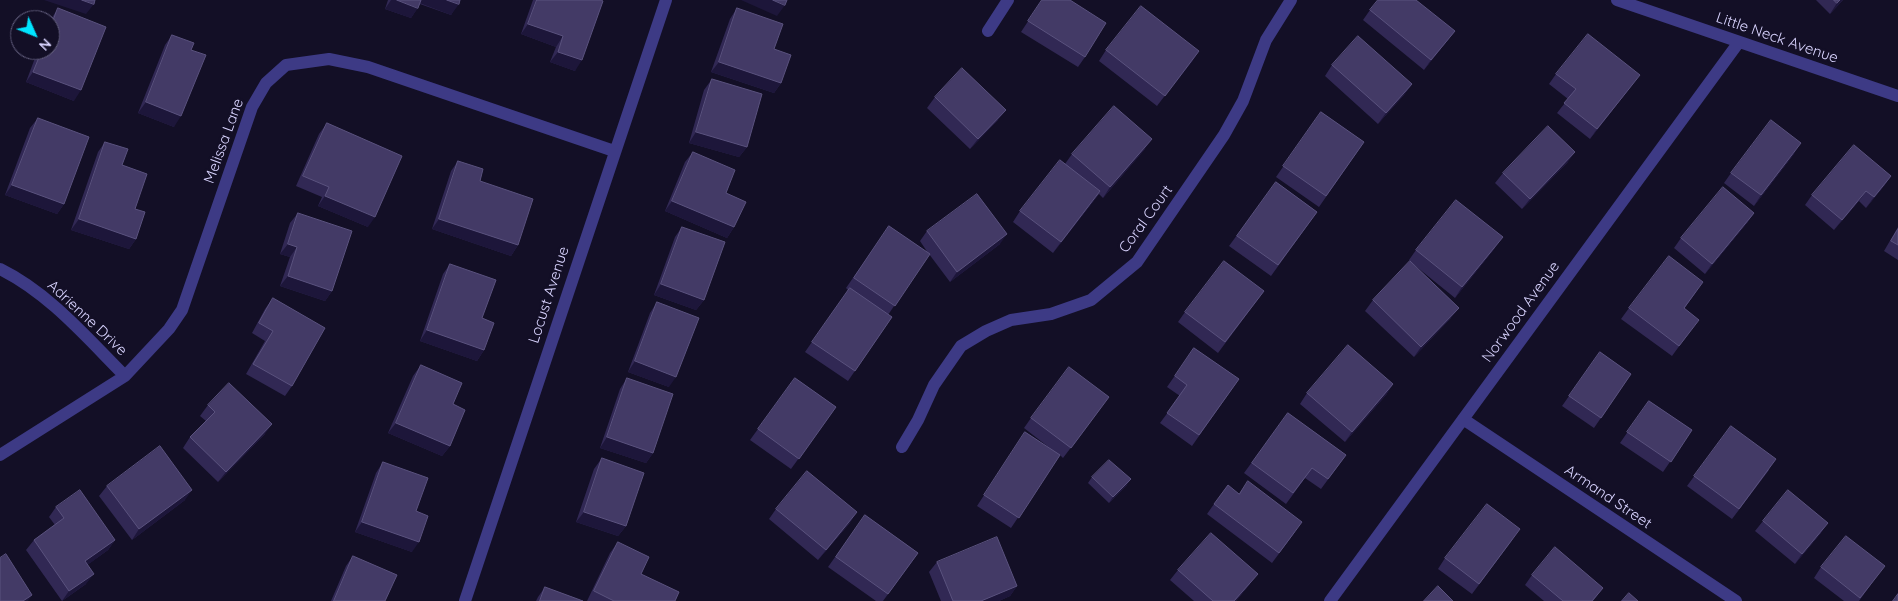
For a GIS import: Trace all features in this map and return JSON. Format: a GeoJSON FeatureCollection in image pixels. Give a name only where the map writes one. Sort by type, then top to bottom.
{"type":"FeatureCollection","features":[{"type":"Feature","properties":{"kind":"street","name":"Locust Avenue"},"geometry":{"type":"LineString","coordinates":[[465,601],[666,0]]}},
{"type":"Feature","properties":{"kind":"street"},"geometry":{"type":"LineString","coordinates":[[988,31],[1008,0]]}},
{"type":"Feature","properties":{"kind":"street","name":"Coral Court"},"geometry":{"type":"LineString","coordinates":[[902,447],[918,420],[934,385],[962,346],[986,330],[1011,320],[1051,314],[1091,300],[1137,262],[1224,135],[1243,101],[1266,40],[1291,0]]}},
{"type":"Feature","properties":{"kind":"street","name":"Little Neck Avenue"},"geometry":{"type":"LineString","coordinates":[[1617,0],[1898,96]]}},
{"type":"Feature","properties":{"kind":"street","name":"Norwood Avenue"},"geometry":{"type":"LineString","coordinates":[[1330,601],[1738,42]]}},
{"type":"Feature","properties":{"kind":"street","name":"Melissa Lane"},"geometry":{"type":"LineString","coordinates":[[0,455],[125,376],[170,328],[182,310],[252,107],[266,83],[286,65],[329,59],[368,67],[614,151]]}},
{"type":"Feature","properties":{"kind":"street","name":"Adrienne Drive"},"geometry":{"type":"LineString","coordinates":[[0,269],[48,300],[125,376]]}},
{"type":"Feature","properties":{"kind":"street","name":"Armand Street"},"geometry":{"type":"LineString","coordinates":[[1463,420],[1736,601]]}},
{"type":"Feature","properties":{"kind":"building"},"geometry":{"type":"Polygon","coordinates":[[[82,0],[95,0],[94,4],[82,0]]]}},
{"type":"Feature","properties":{"kind":"building"},"geometry":{"type":"Polygon","coordinates":[[[397,0],[421,0],[418,8],[397,0]]]}},
{"type":"Feature","properties":{"kind":"building"},"geometry":{"type":"Polygon","coordinates":[[[447,0],[460,0],[459,4],[447,0]]]}},
{"type":"Feature","properties":{"kind":"building"},"geometry":{"type":"Polygon","coordinates":[[[537,0],[603,1],[582,60],[558,52],[563,36],[528,24],[537,0]]]}},
{"type":"Feature","properties":{"kind":"building"},"geometry":{"type":"Polygon","coordinates":[[[773,0],[787,0],[785,5],[773,0]]]}},
{"type":"Feature","properties":{"kind":"building"},"geometry":{"type":"Polygon","coordinates":[[[1042,0],[1070,0],[1106,23],[1085,57],[1028,21],[1042,0]]]}},
{"type":"Feature","properties":{"kind":"building"},"geometry":{"type":"Polygon","coordinates":[[[1378,0],[1416,0],[1455,31],[1431,60],[1370,10],[1378,0]]]}},
{"type":"Feature","properties":{"kind":"building"},"geometry":{"type":"Polygon","coordinates":[[[1141,6],[1199,51],[1165,96],[1106,50],[1141,6]]]}},
{"type":"Feature","properties":{"kind":"building"},"geometry":{"type":"Polygon","coordinates":[[[58,8],[106,27],[81,90],[33,72],[38,60],[60,60],[60,10],[57,10],[58,8]]]}},
{"type":"Feature","properties":{"kind":"building"},"geometry":{"type":"Polygon","coordinates":[[[737,8],[783,24],[774,49],[791,55],[781,83],[719,62],[737,8]]]}},
{"type":"Feature","properties":{"kind":"building"},"geometry":{"type":"Polygon","coordinates":[[[1588,34],[1640,75],[1597,129],[1564,103],[1576,89],[1556,74],[1588,34]]]}},
{"type":"Feature","properties":{"kind":"building"},"geometry":{"type":"Polygon","coordinates":[[[172,35],[194,43],[191,50],[206,55],[181,116],[146,102],[172,35]]]}},
{"type":"Feature","properties":{"kind":"building"},"geometry":{"type":"Polygon","coordinates":[[[1358,36],[1412,84],[1386,113],[1332,65],[1358,36]]]}},
{"type":"Feature","properties":{"kind":"building"},"geometry":{"type":"Polygon","coordinates":[[[962,68],[1006,110],[978,139],[935,97],[962,68]]]}},
{"type":"Feature","properties":{"kind":"building"},"geometry":{"type":"Polygon","coordinates":[[[712,79],[762,94],[747,147],[696,132],[712,79]]]}},
{"type":"Feature","properties":{"kind":"building"},"geometry":{"type":"Polygon","coordinates":[[[1114,106],[1152,139],[1110,187],[1072,154],[1114,106]]]}},
{"type":"Feature","properties":{"kind":"building"},"geometry":{"type":"Polygon","coordinates":[[[1321,112],[1364,142],[1326,196],[1283,166],[1321,112]]]}},
{"type":"Feature","properties":{"kind":"building"},"geometry":{"type":"Polygon","coordinates":[[[38,118],[89,137],[64,204],[12,185],[38,118]]]}},
{"type":"Feature","properties":{"kind":"building"},"geometry":{"type":"Polygon","coordinates":[[[1771,120],[1801,143],[1761,195],[1731,173],[1771,120]]]}},
{"type":"Feature","properties":{"kind":"building"},"geometry":{"type":"Polygon","coordinates":[[[327,123],[402,156],[375,217],[325,196],[329,187],[303,176],[327,123]]]}},
{"type":"Feature","properties":{"kind":"building"},"geometry":{"type":"Polygon","coordinates":[[[1548,126],[1575,152],[1530,199],[1503,173],[1548,126]]]}},
{"type":"Feature","properties":{"kind":"building"},"geometry":{"type":"Polygon","coordinates":[[[105,142],[128,149],[122,165],[147,174],[135,209],[145,212],[136,239],[79,219],[105,142]]]}},
{"type":"Feature","properties":{"kind":"building"},"geometry":{"type":"Polygon","coordinates":[[[1854,145],[1891,176],[1874,197],[1866,191],[1842,220],[1812,195],[1854,145]]]}},
{"type":"Feature","properties":{"kind":"building"},"geometry":{"type":"Polygon","coordinates":[[[693,152],[735,170],[726,193],[746,202],[734,227],[672,201],[693,152]]]}},
{"type":"Feature","properties":{"kind":"building"},"geometry":{"type":"Polygon","coordinates":[[[1060,160],[1100,191],[1061,242],[1020,211],[1060,160]]]}},
{"type":"Feature","properties":{"kind":"building"},"geometry":{"type":"Polygon","coordinates":[[[458,161],[483,169],[480,181],[533,199],[518,245],[439,219],[458,161]]]}},
{"type":"Feature","properties":{"kind":"building"},"geometry":{"type":"Polygon","coordinates":[[[1276,182],[1317,212],[1278,265],[1237,236],[1276,182]]]}},
{"type":"Feature","properties":{"kind":"building"},"geometry":{"type":"Polygon","coordinates":[[[1723,187],[1754,213],[1712,264],[1681,238],[1723,187]]]}},
{"type":"Feature","properties":{"kind":"building"},"geometry":{"type":"Polygon","coordinates":[[[977,194],[1007,234],[957,272],[927,231],[977,194]]]}},
{"type":"Feature","properties":{"kind":"building"},"geometry":{"type":"Polygon","coordinates":[[[1456,200],[1503,237],[1462,287],[1416,250],[1456,200]]]}},
{"type":"Feature","properties":{"kind":"building"},"geometry":{"type":"Polygon","coordinates":[[[298,213],[352,231],[332,291],[288,276],[297,247],[288,244],[298,213]]]}},
{"type":"Feature","properties":{"kind":"building"},"geometry":{"type":"Polygon","coordinates":[[[889,226],[930,254],[895,306],[854,278],[889,226]]]}},
{"type":"Feature","properties":{"kind":"building"},"geometry":{"type":"Polygon","coordinates":[[[682,227],[725,242],[704,300],[661,284],[682,227]]]}},
{"type":"Feature","properties":{"kind":"building"},"geometry":{"type":"Polygon","coordinates":[[[1898,229],[1898,245],[1891,241],[1898,229]]]}},
{"type":"Feature","properties":{"kind":"building"},"geometry":{"type":"Polygon","coordinates":[[[1669,256],[1703,282],[1684,308],[1699,320],[1679,346],[1629,308],[1669,256]]]}},
{"type":"Feature","properties":{"kind":"building"},"geometry":{"type":"Polygon","coordinates":[[[1224,261],[1264,291],[1225,342],[1185,312],[1224,261]]]}},
{"type":"Feature","properties":{"kind":"building"},"geometry":{"type":"Polygon","coordinates":[[[1410,261],[1459,308],[1421,347],[1373,300],[1410,261]]]}},
{"type":"Feature","properties":{"kind":"building"},"geometry":{"type":"Polygon","coordinates":[[[450,264],[496,280],[482,318],[494,323],[484,350],[427,330],[450,264]]]}},
{"type":"Feature","properties":{"kind":"building"},"geometry":{"type":"Polygon","coordinates":[[[850,288],[892,317],[855,371],[812,342],[850,288]]]}},
{"type":"Feature","properties":{"kind":"building"},"geometry":{"type":"Polygon","coordinates":[[[273,298],[325,328],[292,386],[253,364],[273,331],[259,323],[273,298]]]}},
{"type":"Feature","properties":{"kind":"building"},"geometry":{"type":"Polygon","coordinates":[[[657,302],[699,318],[676,377],[635,361],[657,302]]]}},
{"type":"Feature","properties":{"kind":"building"},"geometry":{"type":"Polygon","coordinates":[[[1348,345],[1393,384],[1352,432],[1307,393],[1348,345]]]}},
{"type":"Feature","properties":{"kind":"building"},"geometry":{"type":"Polygon","coordinates":[[[1194,348],[1239,379],[1199,435],[1167,413],[1187,385],[1175,376],[1194,348]]]}},
{"type":"Feature","properties":{"kind":"building"},"geometry":{"type":"Polygon","coordinates":[[[1600,352],[1631,374],[1601,418],[1569,396],[1600,352]]]}},
{"type":"Feature","properties":{"kind":"building"},"geometry":{"type":"Polygon","coordinates":[[[421,365],[462,383],[453,404],[465,410],[450,446],[396,423],[421,365]]]}},
{"type":"Feature","properties":{"kind":"building"},"geometry":{"type":"Polygon","coordinates":[[[1069,367],[1109,397],[1071,448],[1031,418],[1069,367]]]}},
{"type":"Feature","properties":{"kind":"building"},"geometry":{"type":"Polygon","coordinates":[[[627,378],[673,394],[653,453],[607,437],[627,378]]]}},
{"type":"Feature","properties":{"kind":"building"},"geometry":{"type":"Polygon","coordinates":[[[795,378],[836,407],[799,459],[758,429],[795,378]]]}},
{"type":"Feature","properties":{"kind":"building"},"geometry":{"type":"Polygon","coordinates":[[[229,383],[272,424],[226,472],[190,437],[215,412],[208,405],[229,383]]]}},
{"type":"Feature","properties":{"kind":"building"},"geometry":{"type":"Polygon","coordinates":[[[1649,401],[1692,430],[1671,462],[1627,432],[1649,401]]]}},
{"type":"Feature","properties":{"kind":"building"},"geometry":{"type":"Polygon","coordinates":[[[1288,413],[1346,455],[1328,479],[1312,468],[1293,493],[1252,463],[1288,413]]]}},
{"type":"Feature","properties":{"kind":"building"},"geometry":{"type":"Polygon","coordinates":[[[1731,426],[1776,459],[1739,509],[1694,476],[1731,426]]]}},
{"type":"Feature","properties":{"kind":"building"},"geometry":{"type":"Polygon","coordinates":[[[1025,432],[1060,455],[1019,518],[984,495],[1025,432]]]}},
{"type":"Feature","properties":{"kind":"building"},"geometry":{"type":"Polygon","coordinates":[[[160,446],[192,490],[139,529],[107,486],[160,446]]]}},
{"type":"Feature","properties":{"kind":"building"},"geometry":{"type":"Polygon","coordinates":[[[602,458],[644,473],[626,526],[584,512],[602,458]]]}},
{"type":"Feature","properties":{"kind":"building"},"geometry":{"type":"Polygon","coordinates":[[[1109,460],[1131,479],[1113,497],[1092,477],[1109,460]]]}},
{"type":"Feature","properties":{"kind":"building"},"geometry":{"type":"Polygon","coordinates":[[[383,462],[428,478],[416,511],[428,516],[419,542],[362,522],[383,462]]]}},
{"type":"Feature","properties":{"kind":"building"},"geometry":{"type":"Polygon","coordinates":[[[807,471],[857,512],[826,550],[776,509],[807,471]]]}},
{"type":"Feature","properties":{"kind":"building"},"geometry":{"type":"Polygon","coordinates":[[[1248,481],[1302,522],[1279,553],[1214,504],[1228,485],[1239,494],[1248,481]]]}},
{"type":"Feature","properties":{"kind":"building"},"geometry":{"type":"Polygon","coordinates":[[[80,490],[115,540],[85,561],[94,574],[69,591],[34,540],[64,518],[56,507],[80,490]]]}},
{"type":"Feature","properties":{"kind":"building"},"geometry":{"type":"Polygon","coordinates":[[[1788,490],[1828,523],[1802,554],[1763,521],[1788,490]]]}},
{"type":"Feature","properties":{"kind":"building"},"geometry":{"type":"Polygon","coordinates":[[[1487,504],[1520,529],[1479,584],[1445,558],[1487,504]]]}},
{"type":"Feature","properties":{"kind":"building"},"geometry":{"type":"Polygon","coordinates":[[[865,515],[918,553],[888,594],[836,557],[865,515]]]}},
{"type":"Feature","properties":{"kind":"building"},"geometry":{"type":"Polygon","coordinates":[[[1211,533],[1258,574],[1234,601],[1213,601],[1178,570],[1211,533]]]}},
{"type":"Feature","properties":{"kind":"building"},"geometry":{"type":"Polygon","coordinates":[[[1846,536],[1885,566],[1860,598],[1821,567],[1846,536]]]}},
{"type":"Feature","properties":{"kind":"building"},"geometry":{"type":"Polygon","coordinates":[[[997,537],[1017,586],[981,601],[953,601],[937,562],[997,537]]]}},
{"type":"Feature","properties":{"kind":"building"},"geometry":{"type":"Polygon","coordinates":[[[618,542],[649,557],[641,574],[679,592],[675,601],[614,601],[594,591],[618,542]]]}},
{"type":"Feature","properties":{"kind":"building"},"geometry":{"type":"Polygon","coordinates":[[[1555,547],[1603,588],[1592,601],[1563,601],[1532,575],[1555,547]]]}},
{"type":"Feature","properties":{"kind":"building"},"geometry":{"type":"Polygon","coordinates":[[[6,554],[32,595],[23,601],[0,601],[0,558],[6,554]]]}},
{"type":"Feature","properties":{"kind":"building"},"geometry":{"type":"Polygon","coordinates":[[[353,556],[397,575],[385,601],[334,601],[353,556]]]}},
{"type":"Feature","properties":{"kind":"building"},"geometry":{"type":"Polygon","coordinates":[[[1438,586],[1453,601],[1424,601],[1438,586]]]}},
{"type":"Feature","properties":{"kind":"building"},"geometry":{"type":"Polygon","coordinates":[[[545,587],[583,601],[540,601],[545,587]]]}},
{"type":"Feature","properties":{"kind":"building"},"geometry":{"type":"Polygon","coordinates":[[[1629,593],[1638,601],[1622,601],[1629,593]]]}},
{"type":"Feature","properties":{"kind":"building"},"geometry":{"type":"Polygon","coordinates":[[[1898,594],[1898,601],[1893,601],[1898,594]]]}}]}
